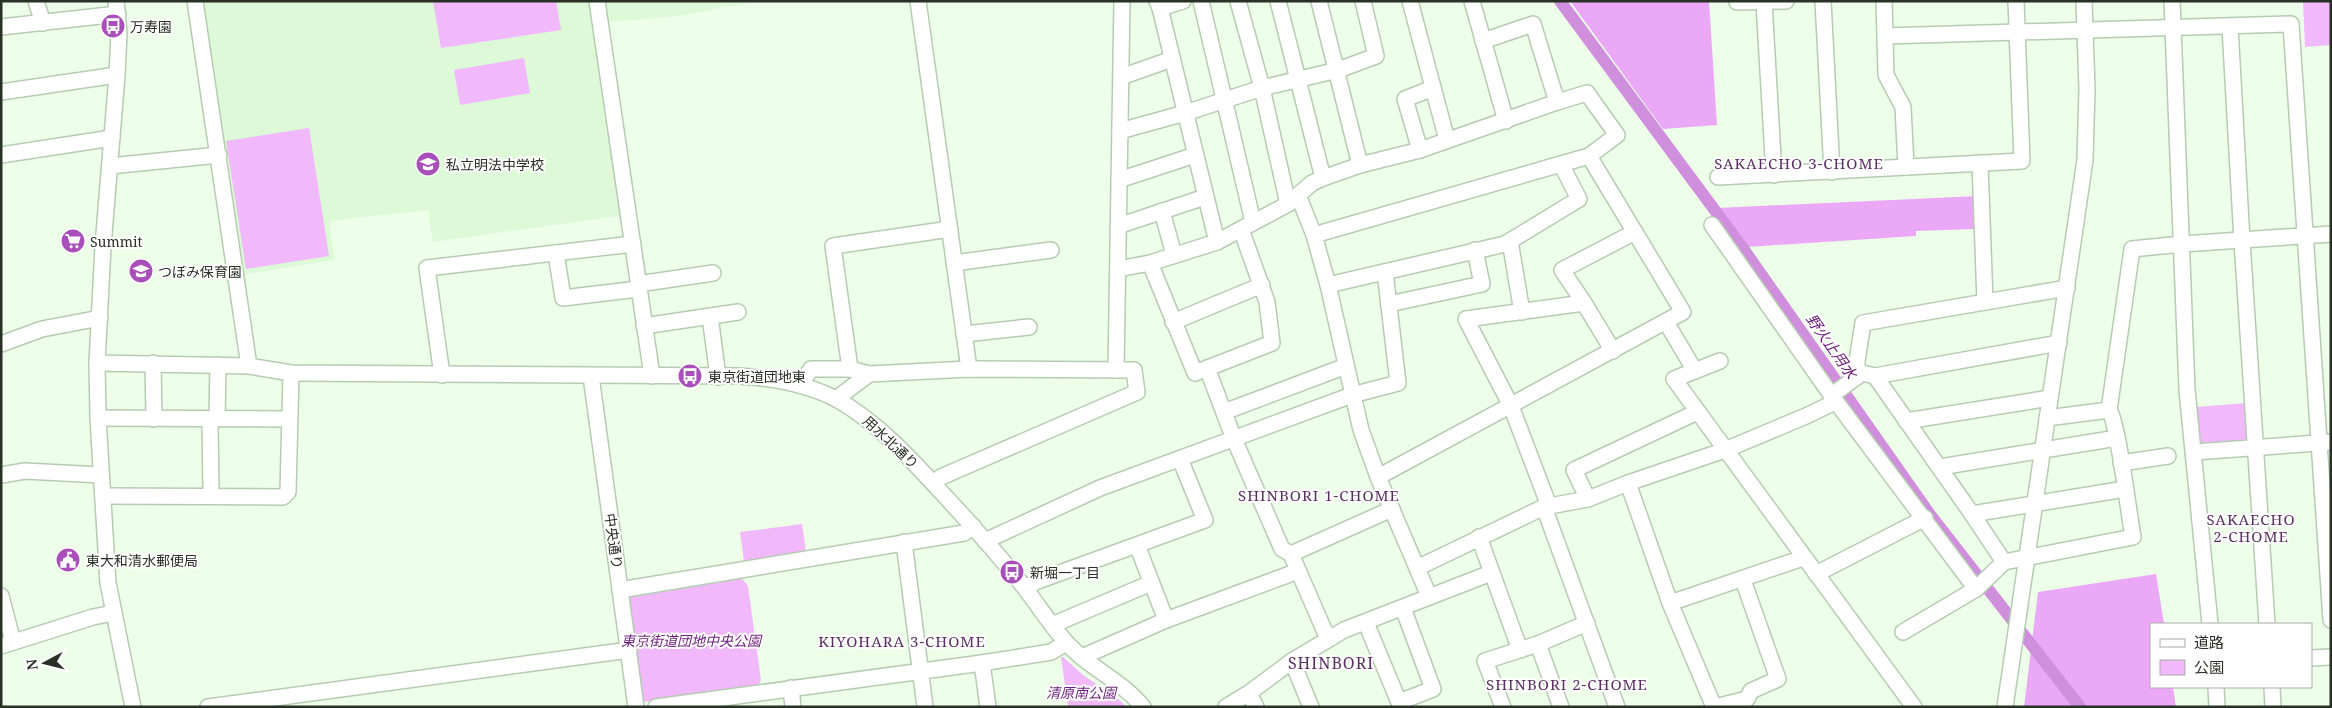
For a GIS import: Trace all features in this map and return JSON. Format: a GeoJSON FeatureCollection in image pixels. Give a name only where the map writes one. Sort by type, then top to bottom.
{"type":"FeatureCollection","features":[{"type":"Feature","properties":{"kind":"street"},"geometry":{"type":"LineString","coordinates":[[36,1],[43,23]]}},
{"type":"Feature","properties":{"kind":"street"},"geometry":{"type":"LineString","coordinates":[[196,1],[249,366]]}},
{"type":"Feature","properties":{"kind":"street"},"geometry":{"type":"LineString","coordinates":[[597,1],[652,376]]}},
{"type":"Feature","properties":{"kind":"street"},"geometry":{"type":"LineString","coordinates":[[918,1],[969,369]]}},
{"type":"Feature","properties":{"kind":"street"},"geometry":{"type":"LineString","coordinates":[[1116,370],[1122,1]]}},
{"type":"Feature","properties":{"kind":"street"},"geometry":{"type":"LineString","coordinates":[[1182,1],[1159,5],[1217,242]]}},
{"type":"Feature","properties":{"kind":"street"},"geometry":{"type":"LineString","coordinates":[[1150,263],[1195,372],[1272,343],[1267,302],[1247,225],[1224,100],[1201,1]]}},
{"type":"Feature","properties":{"kind":"street"},"geometry":{"type":"LineString","coordinates":[[1238,1],[1293,199],[1314,235],[1328,285],[1352,395],[1362,430],[1378,477],[1429,596]]}},
{"type":"Feature","properties":{"kind":"street"},"geometry":{"type":"LineString","coordinates":[[1278,1],[1323,178]]}},
{"type":"Feature","properties":{"kind":"street"},"geometry":{"type":"LineString","coordinates":[[1319,1],[1338,70],[1360,166]]}},
{"type":"Feature","properties":{"kind":"street"},"geometry":{"type":"LineString","coordinates":[[1120,131],[1185,114],[1262,88],[1338,70],[1376,56],[1363,1]]}},
{"type":"Feature","properties":{"kind":"street"},"geometry":{"type":"LineString","coordinates":[[1410,1],[1447,140]]}},
{"type":"Feature","properties":{"kind":"street"},"geometry":{"type":"LineString","coordinates":[[1472,1],[1506,121]]}},
{"type":"Feature","properties":{"kind":"street"},"geometry":{"type":"LineString","coordinates":[[1737,2],[1786,1]]}},
{"type":"Feature","properties":{"kind":"street"},"geometry":{"type":"LineString","coordinates":[[1823,1],[1832,172]]}},
{"type":"Feature","properties":{"kind":"street"},"geometry":{"type":"LineString","coordinates":[[1884,1],[1886,75],[1903,107],[1906,167]]}},
{"type":"Feature","properties":{"kind":"street"},"geometry":{"type":"LineString","coordinates":[[1718,177],[2022,162],[2016,1]]}},
{"type":"Feature","properties":{"kind":"street"},"geometry":{"type":"LineString","coordinates":[[2005,707],[2085,160],[2086,31],[2084,1]]}},
{"type":"Feature","properties":{"kind":"street"},"geometry":{"type":"LineString","coordinates":[[2172,1],[2187,390],[2195,452],[2210,623]]}},
{"type":"Feature","properties":{"kind":"street"},"geometry":{"type":"LineString","coordinates":[[1764,2],[1774,175]]}},
{"type":"Feature","properties":{"kind":"street"},"geometry":{"type":"LineString","coordinates":[[1,28],[43,23],[117,8],[117,75],[97,363],[98,418],[108,583],[133,707]]}},
{"type":"Feature","properties":{"kind":"street"},"geometry":{"type":"LineString","coordinates":[[1483,41],[1533,24],[1557,102]]}},
{"type":"Feature","properties":{"kind":"street"},"geometry":{"type":"LineString","coordinates":[[1886,36],[2290,24],[2306,236],[2325,443],[2331,620]]}},
{"type":"Feature","properties":{"kind":"street"},"geometry":{"type":"LineString","coordinates":[[2230,27],[2267,623]]}},
{"type":"Feature","properties":{"kind":"street"},"geometry":{"type":"LineString","coordinates":[[1121,77],[1172,58]]}},
{"type":"Feature","properties":{"kind":"street"},"geometry":{"type":"LineString","coordinates":[[1,92],[117,75]]}},
{"type":"Feature","properties":{"kind":"street"},"geometry":{"type":"LineString","coordinates":[[1420,150],[1406,98],[1433,88]]}},
{"type":"Feature","properties":{"kind":"street"},"geometry":{"type":"LineString","coordinates":[[1118,269],[1150,263],[1217,242],[1293,199],[1312,183],[1323,178],[1420,150],[1587,93],[1617,135],[1590,156],[1314,235]]}},
{"type":"Feature","properties":{"kind":"street"},"geometry":{"type":"LineString","coordinates":[[1,155],[112,138]]}},
{"type":"Feature","properties":{"kind":"street"},"geometry":{"type":"LineString","coordinates":[[110,166],[219,155]]}},
{"type":"Feature","properties":{"kind":"street"},"geometry":{"type":"LineString","coordinates":[[1119,180],[1195,155]]}},
{"type":"Feature","properties":{"kind":"street"},"geometry":{"type":"LineString","coordinates":[[1378,477],[1683,312],[1590,156]]}},
{"type":"Feature","properties":{"kind":"street"},"geometry":{"type":"LineString","coordinates":[[1980,163],[1985,302]]}},
{"type":"Feature","properties":{"kind":"street"},"geometry":{"type":"LineString","coordinates":[[1328,285],[1510,241],[1580,199],[1561,164]]}},
{"type":"Feature","properties":{"kind":"street"},"geometry":{"type":"LineString","coordinates":[[1118,226],[1205,197]]}},
{"type":"Feature","properties":{"kind":"street"},"geometry":{"type":"LineString","coordinates":[[1162,211],[1174,255]]}},
{"type":"Feature","properties":{"kind":"street"},"geometry":{"type":"LineString","coordinates":[[1712,225],[1843,388],[1925,518],[1979,585]]}},
{"type":"Feature","properties":{"kind":"street"},"geometry":{"type":"LineString","coordinates":[[850,369],[833,246],[950,229]]}},
{"type":"Feature","properties":{"kind":"street"},"geometry":{"type":"LineString","coordinates":[[1613,351],[1562,270],[1635,232]]}},
{"type":"Feature","properties":{"kind":"street"},"geometry":{"type":"LineString","coordinates":[[2108,410],[2132,249],[2331,234]]}},
{"type":"Feature","properties":{"kind":"street"},"geometry":{"type":"LineString","coordinates":[[1510,241],[1522,312]]}},
{"type":"Feature","properties":{"kind":"street"},"geometry":{"type":"LineString","coordinates":[[447,375],[427,268],[633,244]]}},
{"type":"Feature","properties":{"kind":"street"},"geometry":{"type":"LineString","coordinates":[[954,263],[1051,250]]}},
{"type":"Feature","properties":{"kind":"street"},"geometry":{"type":"LineString","coordinates":[[1390,304],[1482,284],[1475,250]]}},
{"type":"Feature","properties":{"kind":"street"},"geometry":{"type":"LineString","coordinates":[[556,254],[563,298],[638,287],[712,273]]}},
{"type":"Feature","properties":{"kind":"street"},"geometry":{"type":"LineString","coordinates":[[985,541],[1100,488],[1352,395],[1398,383],[1385,272]]}},
{"type":"Feature","properties":{"kind":"street"},"geometry":{"type":"LineString","coordinates":[[1174,322],[1262,285]]}},
{"type":"Feature","properties":{"kind":"street"},"geometry":{"type":"LineString","coordinates":[[1417,568],[1479,537],[1547,507],[1588,499],[1628,483],[1725,450],[1829,405],[1843,388],[1857,361],[1863,323],[2067,288]]}},
{"type":"Feature","properties":{"kind":"street"},"geometry":{"type":"LineString","coordinates":[[1584,303],[1466,319],[1511,406],[1617,707]]}},
{"type":"Feature","properties":{"kind":"street"},"geometry":{"type":"LineString","coordinates":[[644,326],[738,312]]}},
{"type":"Feature","properties":{"kind":"street"},"geometry":{"type":"LineString","coordinates":[[710,316],[718,377]]}},
{"type":"Feature","properties":{"kind":"street"},"geometry":{"type":"LineString","coordinates":[[1,344],[42,329],[100,318]]}},
{"type":"Feature","properties":{"kind":"street"},"geometry":{"type":"LineString","coordinates":[[1666,322],[1695,371]]}},
{"type":"Feature","properties":{"kind":"street"},"geometry":{"type":"LineString","coordinates":[[964,334],[1029,327]]}},
{"type":"Feature","properties":{"kind":"street"},"geometry":{"type":"LineString","coordinates":[[1843,388],[1862,373],[1875,376],[2059,343]]}},
{"type":"Feature","properties":{"kind":"street"},"geometry":{"type":"LineString","coordinates":[[1720,361],[1674,380],[1914,707]]}},
{"type":"Feature","properties":{"kind":"street","name":"用水北通り"},"geometry":{"type":"LineString","coordinates":[[97,363],[249,366],[291,374],[759,377],[800,385],[836,400],[878,428],[973,526],[1026,589],[1066,643],[1120,684],[1143,707]]}},
{"type":"Feature","properties":{"kind":"street"},"geometry":{"type":"LineString","coordinates":[[154,363],[154,419]]}},
{"type":"Feature","properties":{"kind":"street"},"geometry":{"type":"LineString","coordinates":[[211,496],[218,365]]}},
{"type":"Feature","properties":{"kind":"street"},"geometry":{"type":"LineString","coordinates":[[1224,412],[1346,366]]}},
{"type":"Feature","properties":{"kind":"street"},"geometry":{"type":"LineString","coordinates":[[1207,368],[1234,439],[1282,549],[1291,554],[1328,639]]}},
{"type":"Feature","properties":{"kind":"street"},"geometry":{"type":"LineString","coordinates":[[800,385],[811,369],[850,369],[869,374],[969,369],[1134,370],[1137,392],[941,477],[933,483]]}},
{"type":"Feature","properties":{"kind":"street"},"geometry":{"type":"LineString","coordinates":[[103,496],[211,496],[278,499],[288,492],[291,374]]}},
{"type":"Feature","properties":{"kind":"street"},"geometry":{"type":"LineString","coordinates":[[836,400],[869,374]]}},
{"type":"Feature","properties":{"kind":"street","name":"中央通り"},"geometry":{"type":"LineString","coordinates":[[591,376],[636,707]]}},
{"type":"Feature","properties":{"kind":"street"},"geometry":{"type":"LineString","coordinates":[[1875,376],[1940,467],[2004,562]]}},
{"type":"Feature","properties":{"kind":"street"},"geometry":{"type":"LineString","coordinates":[[1906,421],[2050,398]]}},
{"type":"Feature","properties":{"kind":"street"},"geometry":{"type":"LineString","coordinates":[[2048,418],[2108,410]]}},
{"type":"Feature","properties":{"kind":"street"},"geometry":{"type":"LineString","coordinates":[[1903,632],[1979,585],[2004,562],[2133,538],[2117,438],[2112,414],[2108,410]]}},
{"type":"Feature","properties":{"kind":"street"},"geometry":{"type":"LineString","coordinates":[[1588,499],[1574,470],[1697,412]]}},
{"type":"Feature","properties":{"kind":"street"},"geometry":{"type":"LineString","coordinates":[[98,418],[289,419]]}},
{"type":"Feature","properties":{"kind":"street"},"geometry":{"type":"LineString","coordinates":[[1940,467],[2117,438]]}},
{"type":"Feature","properties":{"kind":"street"},"geometry":{"type":"LineString","coordinates":[[2195,452],[2325,443]]}},
{"type":"Feature","properties":{"kind":"street"},"geometry":{"type":"LineString","coordinates":[[2121,463],[2168,456]]}},
{"type":"Feature","properties":{"kind":"street"},"geometry":{"type":"LineString","coordinates":[[1026,589],[1035,582],[1205,520],[1180,459]]}},
{"type":"Feature","properties":{"kind":"street"},"geometry":{"type":"LineString","coordinates":[[1,475],[25,470],[101,475]]}},
{"type":"Feature","properties":{"kind":"street"},"geometry":{"type":"LineString","coordinates":[[1628,483],[1670,603],[1715,707],[1749,703],[1751,692],[1778,679],[1743,580]]}},
{"type":"Feature","properties":{"kind":"street"},"geometry":{"type":"LineString","coordinates":[[1972,514],[2125,489]]}},
{"type":"Feature","properties":{"kind":"street"},"geometry":{"type":"LineString","coordinates":[[1291,554],[1392,509]]}},
{"type":"Feature","properties":{"kind":"street"},"geometry":{"type":"LineString","coordinates":[[1816,574],[1925,518]]}},
{"type":"Feature","properties":{"kind":"street"},"geometry":{"type":"LineString","coordinates":[[620,590],[964,533],[973,526]]}},
{"type":"Feature","properties":{"kind":"street"},"geometry":{"type":"LineString","coordinates":[[1479,537],[1520,650]]}},
{"type":"Feature","properties":{"kind":"street"},"geometry":{"type":"LineString","coordinates":[[904,542],[925,707]]}},
{"type":"Feature","properties":{"kind":"street"},"geometry":{"type":"LineString","coordinates":[[1137,545],[1166,620]]}},
{"type":"Feature","properties":{"kind":"street"},"geometry":{"type":"LineString","coordinates":[[1670,603],[1743,580],[1803,558]]}},
{"type":"Feature","properties":{"kind":"street"},"geometry":{"type":"LineString","coordinates":[[1082,657],[1166,620],[1298,571]]}},
{"type":"Feature","properties":{"kind":"street"},"geometry":{"type":"LineString","coordinates":[[1226,707],[1249,693],[1292,661],[1344,630],[1491,573]]}},
{"type":"Feature","properties":{"kind":"street"},"geometry":{"type":"LineString","coordinates":[[1052,625],[1151,583]]}},
{"type":"Feature","properties":{"kind":"street"},"geometry":{"type":"LineString","coordinates":[[1,596],[7,644],[93,617],[113,613]]}},
{"type":"Feature","properties":{"kind":"street"},"geometry":{"type":"LineString","coordinates":[[1366,623],[1400,705],[1434,688],[1403,608]]}},
{"type":"Feature","properties":{"kind":"street"},"geometry":{"type":"LineString","coordinates":[[1503,707],[1485,661],[1538,644],[1587,623]]}},
{"type":"Feature","properties":{"kind":"street"},"geometry":{"type":"LineString","coordinates":[[656,707],[982,663],[1051,652],[1066,643]]}},
{"type":"Feature","properties":{"kind":"street"},"geometry":{"type":"LineString","coordinates":[[1538,644],[1561,707]]}},
{"type":"Feature","properties":{"kind":"street"},"geometry":{"type":"LineString","coordinates":[[208,707],[629,650]]}},
{"type":"Feature","properties":{"kind":"street"},"geometry":{"type":"LineString","coordinates":[[2312,658],[2331,658]]}},
{"type":"Feature","properties":{"kind":"street"},"geometry":{"type":"LineString","coordinates":[[1292,661],[1311,707]]}},
{"type":"Feature","properties":{"kind":"street"},"geometry":{"type":"LineString","coordinates":[[982,663],[988,707]]}},
{"type":"Feature","properties":{"kind":"street"},"geometry":{"type":"LineString","coordinates":[[791,688],[793,707]]}},
{"type":"Feature","properties":{"kind":"street"},"geometry":{"type":"LineString","coordinates":[[2216,688],[2217,707]]}},
{"type":"Feature","properties":{"kind":"street"},"geometry":{"type":"LineString","coordinates":[[2272,688],[2273,707]]}},
{"type":"Feature","properties":{"kind":"street"},"geometry":{"type":"LineString","coordinates":[[1249,693],[1256,707]]}},
{"type":"Feature","properties":{"kind":"shaded area"},"geometry":{"type":"Polygon","coordinates":[[[201,1],[591,1],[624,215],[433,242],[428,210],[329,221],[335,260],[241,275],[201,1]]]}},
{"type":"Feature","properties":{"kind":"shaded area"},"geometry":{"type":"Polygon","coordinates":[[[605,1],[757,1],[677,16],[608,22],[605,1]]]}},
{"type":"Feature","properties":{"kind":"shaded area"},"geometry":{"type":"Polygon","coordinates":[[[1570,1],[1709,1],[1717,125],[1663,129],[1570,1]]]}},
{"type":"Feature","properties":{"kind":"shaded area"},"geometry":{"type":"Polygon","coordinates":[[[1978,196],[1978,226],[1975,229],[1916,231],[1916,236],[1747,247],[1716,208],[1978,196]]]}},
{"type":"Feature","properties":{"kind":"shaded area"},"geometry":{"type":"Polygon","coordinates":[[[2156,574],[2164,623],[2150,623],[2150,688],[2173,688],[2176,707],[2024,707],[2038,592],[2156,574]]]}},
{"type":"Feature","properties":{"kind":"green space"},"geometry":{"type":"Polygon","coordinates":[[[433,1],[556,1],[561,30],[441,48],[433,1]]]}},
{"type":"Feature","properties":{"kind":"green space"},"geometry":{"type":"Polygon","coordinates":[[[2303,1],[2331,1],[2331,45],[2305,47],[2303,1]]]}},
{"type":"Feature","properties":{"kind":"green space"},"geometry":{"type":"Polygon","coordinates":[[[524,58],[530,93],[460,105],[454,70],[524,58]]]}},
{"type":"Feature","properties":{"kind":"green space"},"geometry":{"type":"Polygon","coordinates":[[[309,128],[329,256],[246,269],[226,141],[309,128]]]}},
{"type":"Feature","properties":{"kind":"green space"},"geometry":{"type":"Polygon","coordinates":[[[2247,403],[2249,437],[2244,442],[2204,445],[2199,440],[2195,407],[2247,403]]]}},
{"type":"Feature","properties":{"kind":"green space"},"geometry":{"type":"Polygon","coordinates":[[[802,524],[806,551],[744,561],[740,532],[802,524]]]}},
{"type":"Feature","properties":{"kind":"green space","name":"東京街道団地中央公園"},"geometry":{"type":"Polygon","coordinates":[[[741,577],[748,586],[761,680],[758,687],[642,702],[628,596],[741,577]]]}},
{"type":"Feature","properties":{"kind":"green space","name":"清原南公園"},"geometry":{"type":"Polygon","coordinates":[[[1061,657],[1063,657],[1083,675],[1127,707],[1068,707],[1061,657]]]}},
{"type":"Feature","properties":{"kind":"waterway","name":"野火止用水"},"geometry":{"type":"LineString","coordinates":[[1560,1],[1742,247],[1931,516],[2080,707]]}},
{"type":"Feature","properties":{"kind":"place","name":"万寿園"},"geometry":{"type":"Point","coordinates":[113,26]}},
{"type":"Feature","properties":{"kind":"place","name":"私立明法中学校"},"geometry":{"type":"Point","coordinates":[428,164]}},
{"type":"Feature","properties":{"kind":"place","name":"Summit"},"geometry":{"type":"Point","coordinates":[73,241]}},
{"type":"Feature","properties":{"kind":"place","name":"つぼみ保育園"},"geometry":{"type":"Point","coordinates":[141,271]}},
{"type":"Feature","properties":{"kind":"place","name":"東京街道団地東"},"geometry":{"type":"Point","coordinates":[690,376]}},
{"type":"Feature","properties":{"kind":"place","name":"東大和清水郵便局"},"geometry":{"type":"Point","coordinates":[68,560]}},
{"type":"Feature","properties":{"kind":"place","name":"新堀一丁目"},"geometry":{"type":"Point","coordinates":[1012,572]}},
{"type":"Feature","properties":{"kind":"district","name":"SAKAECHO 3-CHOME"},"geometry":{"type":"Point","coordinates":[1799,163]}},
{"type":"Feature","properties":{"kind":"district","name":"SHINBORI 1-CHOME"},"geometry":{"type":"Point","coordinates":[1319,495]}},
{"type":"Feature","properties":{"kind":"district","name":"SAKAECHO 2-CHOME"},"geometry":{"type":"Point","coordinates":[2251,528]}},
{"type":"Feature","properties":{"kind":"district","name":"KIYOHARA 3-CHOME"},"geometry":{"type":"Point","coordinates":[902,641]}},
{"type":"Feature","properties":{"kind":"district","name":"SHINBORI"},"geometry":{"type":"Point","coordinates":[1331,663]}},
{"type":"Feature","properties":{"kind":"district","name":"SHINBORI 2-CHOME"},"geometry":{"type":"Point","coordinates":[1567,684]}}]}
